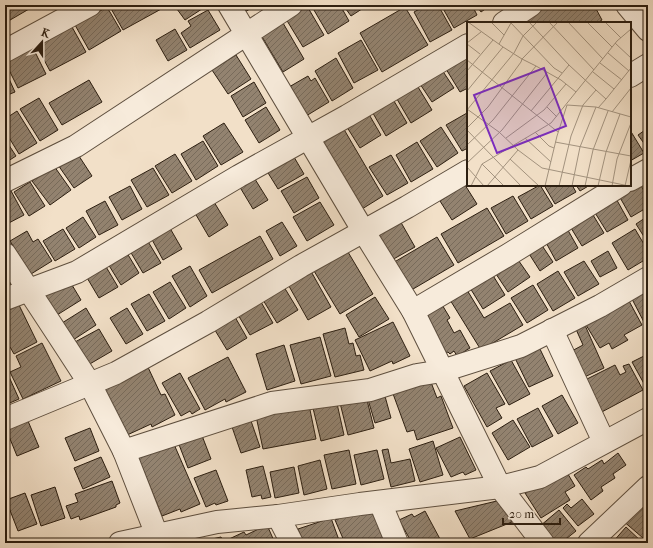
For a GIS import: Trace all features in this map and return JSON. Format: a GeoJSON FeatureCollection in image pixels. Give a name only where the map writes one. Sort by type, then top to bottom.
{"type":"FeatureCollection","features":[{"type":"Feature","properties":{"kind":"street"},"geometry":{"type":"LineString","coordinates":[[5,51],[90,5]]}},
{"type":"Feature","properties":{"kind":"street"},"geometry":{"type":"LineString","coordinates":[[229,5],[413,312],[500,487],[543,543]]}},
{"type":"Feature","properties":{"kind":"street"},"geometry":{"type":"LineString","coordinates":[[5,181],[76,146],[291,5]]}},
{"type":"Feature","properties":{"kind":"street"},"geometry":{"type":"LineString","coordinates":[[506,22],[531,5]]}},
{"type":"Feature","properties":{"kind":"street"},"geometry":{"type":"LineString","coordinates":[[626,5],[648,30]]}},
{"type":"Feature","properties":{"kind":"street"},"geometry":{"type":"LineString","coordinates":[[5,299],[76,272],[239,176],[467,46]]}},
{"type":"Feature","properties":{"kind":"street"},"geometry":{"type":"LineString","coordinates":[[631,75],[648,64]]}},
{"type":"Feature","properties":{"kind":"street"},"geometry":{"type":"LineString","coordinates":[[631,179],[648,170]]}},
{"type":"Feature","properties":{"kind":"street"},"geometry":{"type":"LineString","coordinates":[[5,419],[116,373],[208,322],[301,266],[364,232],[467,172]]}},
{"type":"Feature","properties":{"kind":"street"},"geometry":{"type":"LineString","coordinates":[[413,312],[619,186]]}},
{"type":"Feature","properties":{"kind":"street"},"geometry":{"type":"LineString","coordinates":[[5,254],[90,384],[124,451],[158,539]]}},
{"type":"Feature","properties":{"kind":"street"},"geometry":{"type":"LineString","coordinates":[[124,451],[272,403],[370,390],[417,375],[442,371],[521,346],[600,306],[648,278]]}},
{"type":"Feature","properties":{"kind":"street"},"geometry":{"type":"LineString","coordinates":[[552,330],[604,442]]}},
{"type":"Feature","properties":{"kind":"street"},"geometry":{"type":"LineString","coordinates":[[120,543],[158,539],[217,522],[278,516],[500,487],[540,477],[648,419]]}},
{"type":"Feature","properties":{"kind":"street"},"geometry":{"type":"LineString","coordinates":[[589,543],[648,487]]}},
{"type":"Feature","properties":{"kind":"street"},"geometry":{"type":"LineString","coordinates":[[380,502],[397,543]]}},
{"type":"Feature","properties":{"kind":"street"},"geometry":{"type":"LineString","coordinates":[[278,516],[292,543]]}},
{"type":"Feature","properties":{"kind":"building"},"geometry":{"type":"Polygon","coordinates":[[[5,5],[26,5],[29,9],[5,23],[5,5]]]}},
{"type":"Feature","properties":{"kind":"building"},"geometry":{"type":"Polygon","coordinates":[[[109,5],[161,5],[163,8],[123,30],[109,5]]]}},
{"type":"Feature","properties":{"kind":"building"},"geometry":{"type":"Polygon","coordinates":[[[174,5],[208,5],[185,20],[174,5]]]}},
{"type":"Feature","properties":{"kind":"building"},"geometry":{"type":"Polygon","coordinates":[[[241,5],[256,5],[245,12],[241,5]]]}},
{"type":"Feature","properties":{"kind":"building"},"geometry":{"type":"Polygon","coordinates":[[[311,5],[340,5],[349,21],[328,34],[311,5]]]}},
{"type":"Feature","properties":{"kind":"building"},"geometry":{"type":"Polygon","coordinates":[[[343,5],[368,5],[351,16],[343,5]]]}},
{"type":"Feature","properties":{"kind":"building"},"geometry":{"type":"Polygon","coordinates":[[[427,5],[438,5],[452,30],[430,42],[414,12],[427,5]]]}},
{"type":"Feature","properties":{"kind":"building"},"geometry":{"type":"Polygon","coordinates":[[[441,5],[472,5],[477,15],[454,28],[441,5]]]}},
{"type":"Feature","properties":{"kind":"building"},"geometry":{"type":"Polygon","coordinates":[[[476,5],[491,5],[481,12],[476,5]]]}},
{"type":"Feature","properties":{"kind":"building"},"geometry":{"type":"Polygon","coordinates":[[[545,5],[594,5],[602,20],[599,22],[517,21],[545,5]]]}},
{"type":"Feature","properties":{"kind":"building"},"geometry":{"type":"Polygon","coordinates":[[[642,5],[648,5],[648,15],[642,5]]]}},
{"type":"Feature","properties":{"kind":"building"},"geometry":{"type":"Polygon","coordinates":[[[307,6],[324,35],[303,47],[286,19],[307,6]]]}},
{"type":"Feature","properties":{"kind":"building"},"geometry":{"type":"Polygon","coordinates":[[[107,7],[121,31],[89,50],[75,25],[107,7]]]}},
{"type":"Feature","properties":{"kind":"building"},"geometry":{"type":"Polygon","coordinates":[[[405,7],[428,45],[382,72],[360,33],[405,7]]]}},
{"type":"Feature","properties":{"kind":"building"},"geometry":{"type":"Polygon","coordinates":[[[208,10],[220,30],[190,48],[181,33],[191,26],[188,21],[208,10]]]}},
{"type":"Feature","properties":{"kind":"building"},"geometry":{"type":"Polygon","coordinates":[[[283,23],[304,59],[283,72],[261,35],[283,23]]]}},
{"type":"Feature","properties":{"kind":"building"},"geometry":{"type":"Polygon","coordinates":[[[72,27],[86,52],[50,71],[36,45],[72,27]]]}},
{"type":"Feature","properties":{"kind":"building"},"geometry":{"type":"Polygon","coordinates":[[[175,29],[187,50],[168,61],[156,40],[175,29]]]}},
{"type":"Feature","properties":{"kind":"building"},"geometry":{"type":"Polygon","coordinates":[[[361,40],[378,70],[354,83],[338,53],[361,40]]]}},
{"type":"Feature","properties":{"kind":"building"},"geometry":{"type":"Polygon","coordinates":[[[33,48],[46,74],[18,88],[5,62],[33,48]]]}},
{"type":"Feature","properties":{"kind":"building"},"geometry":{"type":"Polygon","coordinates":[[[467,51],[467,88],[460,92],[443,64],[467,51]]]}},
{"type":"Feature","properties":{"kind":"building"},"geometry":{"type":"Polygon","coordinates":[[[236,55],[251,79],[228,94],[212,70],[236,55]]]}},
{"type":"Feature","properties":{"kind":"building"},"geometry":{"type":"Polygon","coordinates":[[[336,58],[353,88],[332,101],[315,71],[336,58]]]}},
{"type":"Feature","properties":{"kind":"building"},"geometry":{"type":"Polygon","coordinates":[[[440,67],[454,88],[432,102],[418,81],[440,67]]]}},
{"type":"Feature","properties":{"kind":"building"},"geometry":{"type":"Polygon","coordinates":[[[5,70],[15,92],[5,96],[5,70]]]}},
{"type":"Feature","properties":{"kind":"building"},"geometry":{"type":"Polygon","coordinates":[[[308,76],[311,81],[315,78],[329,102],[306,116],[289,87],[308,76]]]}},
{"type":"Feature","properties":{"kind":"building"},"geometry":{"type":"Polygon","coordinates":[[[89,80],[102,102],[62,125],[49,103],[89,80]]]}},
{"type":"Feature","properties":{"kind":"building"},"geometry":{"type":"Polygon","coordinates":[[[254,82],[266,103],[243,117],[231,96],[254,82]]]}},
{"type":"Feature","properties":{"kind":"building"},"geometry":{"type":"Polygon","coordinates":[[[415,82],[432,110],[411,123],[394,94],[415,82]]]}},
{"type":"Feature","properties":{"kind":"building"},"geometry":{"type":"Polygon","coordinates":[[[391,96],[407,123],[386,136],[370,108],[391,96]]]}},
{"type":"Feature","properties":{"kind":"building"},"geometry":{"type":"Polygon","coordinates":[[[39,98],[58,130],[40,141],[20,109],[39,98]]]}},
{"type":"Feature","properties":{"kind":"building"},"geometry":{"type":"Polygon","coordinates":[[[266,107],[280,130],[259,143],[245,120],[266,107]]]}},
{"type":"Feature","properties":{"kind":"building"},"geometry":{"type":"Polygon","coordinates":[[[17,111],[37,143],[19,154],[5,131],[5,119],[17,111]]]}},
{"type":"Feature","properties":{"kind":"building"},"geometry":{"type":"Polygon","coordinates":[[[367,111],[381,135],[360,148],[345,124],[367,111]]]}},
{"type":"Feature","properties":{"kind":"building"},"geometry":{"type":"Polygon","coordinates":[[[467,113],[467,148],[462,151],[446,125],[467,113]]]}},
{"type":"Feature","properties":{"kind":"building"},"geometry":{"type":"Polygon","coordinates":[[[224,123],[243,152],[221,165],[203,136],[224,123]]]}},
{"type":"Feature","properties":{"kind":"building"},"geometry":{"type":"Polygon","coordinates":[[[342,126],[383,196],[362,209],[321,139],[342,126]]]}},
{"type":"Feature","properties":{"kind":"building"},"geometry":{"type":"Polygon","coordinates":[[[441,127],[458,153],[437,167],[420,141],[441,127]]]}},
{"type":"Feature","properties":{"kind":"building"},"geometry":{"type":"Polygon","coordinates":[[[648,128],[648,149],[638,135],[648,128]]]}},
{"type":"Feature","properties":{"kind":"building"},"geometry":{"type":"Polygon","coordinates":[[[631,132],[644,153],[631,160],[631,132]]]}},
{"type":"Feature","properties":{"kind":"building"},"geometry":{"type":"Polygon","coordinates":[[[5,139],[16,156],[5,163],[5,139]]]}},
{"type":"Feature","properties":{"kind":"building"},"geometry":{"type":"Polygon","coordinates":[[[203,141],[218,166],[196,180],[181,154],[203,141]]]}},
{"type":"Feature","properties":{"kind":"building"},"geometry":{"type":"Polygon","coordinates":[[[417,142],[433,169],[411,182],[396,155],[417,142]]]}},
{"type":"Feature","properties":{"kind":"building"},"geometry":{"type":"Polygon","coordinates":[[[291,152],[304,174],[278,189],[265,168],[291,152]]]}},
{"type":"Feature","properties":{"kind":"building"},"geometry":{"type":"Polygon","coordinates":[[[77,153],[92,176],[74,188],[58,165],[77,153]]]}},
{"type":"Feature","properties":{"kind":"building"},"geometry":{"type":"Polygon","coordinates":[[[175,154],[192,181],[172,193],[155,166],[175,154]]]}},
{"type":"Feature","properties":{"kind":"building"},"geometry":{"type":"Polygon","coordinates":[[[391,155],[408,183],[387,195],[369,167],[391,155]]]}},
{"type":"Feature","properties":{"kind":"building"},"geometry":{"type":"Polygon","coordinates":[[[54,166],[71,190],[50,205],[32,181],[54,166]]]}},
{"type":"Feature","properties":{"kind":"building"},"geometry":{"type":"Polygon","coordinates":[[[153,168],[169,195],[147,207],[131,180],[153,168]]]}},
{"type":"Feature","properties":{"kind":"building"},"geometry":{"type":"Polygon","coordinates":[[[253,176],[268,200],[253,209],[238,184],[253,176]]]}},
{"type":"Feature","properties":{"kind":"building"},"geometry":{"type":"Polygon","coordinates":[[[307,177],[319,198],[294,213],[281,191],[307,177]]]}},
{"type":"Feature","properties":{"kind":"building"},"geometry":{"type":"Polygon","coordinates":[[[30,182],[45,206],[29,216],[14,192],[30,182]]]}},
{"type":"Feature","properties":{"kind":"building"},"geometry":{"type":"Polygon","coordinates":[[[639,182],[648,198],[648,207],[631,217],[618,194],[639,182]]]}},
{"type":"Feature","properties":{"kind":"building"},"geometry":{"type":"Polygon","coordinates":[[[465,185],[477,204],[452,220],[440,201],[465,185]]]}},
{"type":"Feature","properties":{"kind":"building"},"geometry":{"type":"Polygon","coordinates":[[[130,186],[142,209],[122,220],[109,197],[130,186]]]}},
{"type":"Feature","properties":{"kind":"building"},"geometry":{"type":"Polygon","coordinates":[[[541,186],[553,206],[531,219],[518,197],[541,186]]]}},
{"type":"Feature","properties":{"kind":"building"},"geometry":{"type":"Polygon","coordinates":[[[545,186],[573,186],[576,192],[555,204],[545,186]]]}},
{"type":"Feature","properties":{"kind":"building"},"geometry":{"type":"Polygon","coordinates":[[[577,186],[588,186],[580,191],[577,186]]]}},
{"type":"Feature","properties":{"kind":"building"},"geometry":{"type":"Polygon","coordinates":[[[10,189],[24,215],[5,225],[5,192],[10,189]]]}},
{"type":"Feature","properties":{"kind":"building"},"geometry":{"type":"Polygon","coordinates":[[[614,195],[628,220],[607,232],[592,208],[614,195]]]}},
{"type":"Feature","properties":{"kind":"building"},"geometry":{"type":"Polygon","coordinates":[[[513,196],[528,221],[506,234],[491,208],[513,196]]]}},
{"type":"Feature","properties":{"kind":"building"},"geometry":{"type":"Polygon","coordinates":[[[211,197],[228,225],[209,237],[192,208],[211,197]]]}},
{"type":"Feature","properties":{"kind":"building"},"geometry":{"type":"Polygon","coordinates":[[[105,201],[118,225],[99,235],[86,211],[105,201]]]}},
{"type":"Feature","properties":{"kind":"building"},"geometry":{"type":"Polygon","coordinates":[[[320,202],[334,225],[307,241],[293,217],[320,202]]]}},
{"type":"Feature","properties":{"kind":"building"},"geometry":{"type":"Polygon","coordinates":[[[487,208],[504,236],[458,263],[441,234],[487,208]]]}},
{"type":"Feature","properties":{"kind":"building"},"geometry":{"type":"Polygon","coordinates":[[[590,210],[604,233],[582,246],[568,223],[590,210]]]}},
{"type":"Feature","properties":{"kind":"building"},"geometry":{"type":"Polygon","coordinates":[[[648,216],[648,243],[636,224],[648,216]]]}},
{"type":"Feature","properties":{"kind":"building"},"geometry":{"type":"Polygon","coordinates":[[[83,217],[96,237],[79,248],[66,228],[83,217]]]}},
{"type":"Feature","properties":{"kind":"building"},"geometry":{"type":"Polygon","coordinates":[[[399,219],[415,247],[390,261],[375,233],[399,219]]]}},
{"type":"Feature","properties":{"kind":"building"},"geometry":{"type":"Polygon","coordinates":[[[282,222],[297,246],[280,256],[266,231],[282,222]]]}},
{"type":"Feature","properties":{"kind":"building"},"geometry":{"type":"Polygon","coordinates":[[[167,223],[182,249],[163,260],[149,234],[167,223]]]}},
{"type":"Feature","properties":{"kind":"building"},"geometry":{"type":"Polygon","coordinates":[[[565,225],[578,248],[556,261],[543,237],[565,225]]]}},
{"type":"Feature","properties":{"kind":"building"},"geometry":{"type":"Polygon","coordinates":[[[63,229],[75,249],[55,261],[43,241],[63,229]]]}},
{"type":"Feature","properties":{"kind":"building"},"geometry":{"type":"Polygon","coordinates":[[[635,229],[648,251],[648,258],[628,270],[612,243],[635,229]]]}},
{"type":"Feature","properties":{"kind":"building"},"geometry":{"type":"Polygon","coordinates":[[[27,231],[33,242],[38,239],[52,261],[31,274],[10,241],[27,231]]]}},
{"type":"Feature","properties":{"kind":"building"},"geometry":{"type":"Polygon","coordinates":[[[144,235],[161,263],[143,273],[127,246],[144,235]]]}},
{"type":"Feature","properties":{"kind":"building"},"geometry":{"type":"Polygon","coordinates":[[[260,236],[273,259],[212,293],[199,270],[260,236]]]}},
{"type":"Feature","properties":{"kind":"building"},"geometry":{"type":"Polygon","coordinates":[[[437,237],[454,265],[408,292],[391,264],[437,237]]]}},
{"type":"Feature","properties":{"kind":"building"},"geometry":{"type":"Polygon","coordinates":[[[539,241],[553,262],[540,271],[526,249],[539,241]]]}},
{"type":"Feature","properties":{"kind":"building"},"geometry":{"type":"Polygon","coordinates":[[[345,247],[373,294],[340,314],[311,266],[345,247]]]}},
{"type":"Feature","properties":{"kind":"building"},"geometry":{"type":"Polygon","coordinates":[[[124,248],[139,273],[121,285],[105,259],[124,248]]]}},
{"type":"Feature","properties":{"kind":"building"},"geometry":{"type":"Polygon","coordinates":[[[608,251],[617,268],[600,277],[591,261],[608,251]]]}},
{"type":"Feature","properties":{"kind":"building"},"geometry":{"type":"Polygon","coordinates":[[[514,254],[530,277],[508,292],[492,268],[514,254]]]}},
{"type":"Feature","properties":{"kind":"building"},"geometry":{"type":"Polygon","coordinates":[[[102,260],[118,287],[99,298],[83,271],[102,260]]]}},
{"type":"Feature","properties":{"kind":"building"},"geometry":{"type":"Polygon","coordinates":[[[584,261],[599,284],[578,296],[564,272],[584,261]]]}},
{"type":"Feature","properties":{"kind":"building"},"geometry":{"type":"Polygon","coordinates":[[[190,266],[207,296],[190,307],[172,276],[190,266]]]}},
{"type":"Feature","properties":{"kind":"building"},"geometry":{"type":"Polygon","coordinates":[[[308,266],[331,307],[308,320],[285,279],[308,266]]]}},
{"type":"Feature","properties":{"kind":"building"},"geometry":{"type":"Polygon","coordinates":[[[489,269],[505,295],[483,309],[467,283],[489,269]]]}},
{"type":"Feature","properties":{"kind":"building"},"geometry":{"type":"Polygon","coordinates":[[[558,271],[575,298],[553,311],[537,284],[558,271]]]}},
{"type":"Feature","properties":{"kind":"building"},"geometry":{"type":"Polygon","coordinates":[[[69,280],[81,300],[57,315],[45,295],[69,280]]]}},
{"type":"Feature","properties":{"kind":"building"},"geometry":{"type":"Polygon","coordinates":[[[170,282],[186,308],[169,319],[153,292],[170,282]]]}},
{"type":"Feature","properties":{"kind":"building"},"geometry":{"type":"Polygon","coordinates":[[[281,282],[298,310],[277,323],[260,295],[281,282]]]}},
{"type":"Feature","properties":{"kind":"building"},"geometry":{"type":"Polygon","coordinates":[[[464,285],[484,318],[510,303],[523,325],[481,350],[447,295],[464,285]]]}},
{"type":"Feature","properties":{"kind":"building"},"geometry":{"type":"Polygon","coordinates":[[[533,285],[548,310],[527,323],[511,298],[533,285]]]}},
{"type":"Feature","properties":{"kind":"building"},"geometry":{"type":"Polygon","coordinates":[[[648,290],[648,325],[646,326],[632,299],[648,290]]]}},
{"type":"Feature","properties":{"kind":"building"},"geometry":{"type":"Polygon","coordinates":[[[149,294],[165,321],[147,331],[131,304],[149,294]]]}},
{"type":"Feature","properties":{"kind":"building"},"geometry":{"type":"Polygon","coordinates":[[[257,295],[273,323],[250,335],[234,308],[257,295]]]}},
{"type":"Feature","properties":{"kind":"building"},"geometry":{"type":"Polygon","coordinates":[[[375,297],[389,319],[359,337],[346,315],[375,297]]]}},
{"type":"Feature","properties":{"kind":"building"},"geometry":{"type":"Polygon","coordinates":[[[438,298],[450,318],[447,320],[454,333],[460,330],[470,348],[457,356],[454,351],[450,354],[448,352],[443,354],[417,310],[438,298]]]}},
{"type":"Feature","properties":{"kind":"building"},"geometry":{"type":"Polygon","coordinates":[[[629,301],[642,325],[624,335],[628,340],[612,349],[609,343],[600,348],[586,325],[629,301]]]}},
{"type":"Feature","properties":{"kind":"building"},"geometry":{"type":"Polygon","coordinates":[[[19,305],[37,342],[14,354],[10,347],[5,349],[5,312],[19,305]]]}},
{"type":"Feature","properties":{"kind":"building"},"geometry":{"type":"Polygon","coordinates":[[[86,308],[96,325],[73,340],[62,323],[86,308]]]}},
{"type":"Feature","properties":{"kind":"building"},"geometry":{"type":"Polygon","coordinates":[[[127,308],[143,334],[126,344],[110,318],[127,308]]]}},
{"type":"Feature","properties":{"kind":"building"},"geometry":{"type":"Polygon","coordinates":[[[231,310],[247,338],[227,350],[210,322],[231,310]]]}},
{"type":"Feature","properties":{"kind":"building"},"geometry":{"type":"Polygon","coordinates":[[[393,322],[410,356],[393,364],[392,361],[370,371],[355,340],[393,322]]]}},
{"type":"Feature","properties":{"kind":"building"},"geometry":{"type":"Polygon","coordinates":[[[584,323],[604,368],[580,379],[568,353],[583,345],[575,327],[584,323]]]}},
{"type":"Feature","properties":{"kind":"building"},"geometry":{"type":"Polygon","coordinates":[[[345,328],[349,344],[353,343],[356,356],[360,355],[364,370],[335,377],[323,334],[345,328]]]}},
{"type":"Feature","properties":{"kind":"building"},"geometry":{"type":"Polygon","coordinates":[[[99,329],[112,351],[88,365],[75,342],[99,329]]]}},
{"type":"Feature","properties":{"kind":"building"},"geometry":{"type":"Polygon","coordinates":[[[320,337],[331,376],[301,384],[290,345],[320,337]]]}},
{"type":"Feature","properties":{"kind":"building"},"geometry":{"type":"Polygon","coordinates":[[[42,343],[61,381],[23,399],[10,372],[21,367],[16,356],[42,343]]]}},
{"type":"Feature","properties":{"kind":"building"},"geometry":{"type":"Polygon","coordinates":[[[284,345],[295,381],[267,390],[256,354],[284,345]]]}},
{"type":"Feature","properties":{"kind":"building"},"geometry":{"type":"Polygon","coordinates":[[[539,347],[553,376],[529,387],[515,358],[539,347]]]}},
{"type":"Feature","properties":{"kind":"building"},"geometry":{"type":"Polygon","coordinates":[[[648,354],[648,391],[632,362],[648,354]]]}},
{"type":"Feature","properties":{"kind":"building"},"geometry":{"type":"Polygon","coordinates":[[[228,357],[246,392],[226,402],[225,399],[205,410],[188,378],[228,357]]]}},
{"type":"Feature","properties":{"kind":"building"},"geometry":{"type":"Polygon","coordinates":[[[511,360],[530,394],[509,405],[490,371],[511,360]]]}},
{"type":"Feature","properties":{"kind":"building"},"geometry":{"type":"Polygon","coordinates":[[[146,363],[161,395],[165,394],[175,415],[152,427],[151,424],[125,436],[101,384],[146,363]]]}},
{"type":"Feature","properties":{"kind":"building"},"geometry":{"type":"Polygon","coordinates":[[[629,364],[643,390],[598,414],[581,382],[615,365],[620,375],[626,372],[623,366],[629,364]]]}},
{"type":"Feature","properties":{"kind":"building"},"geometry":{"type":"Polygon","coordinates":[[[6,370],[19,399],[5,405],[5,371],[6,370]]]}},
{"type":"Feature","properties":{"kind":"building"},"geometry":{"type":"Polygon","coordinates":[[[180,373],[200,409],[192,414],[190,411],[181,416],[162,383],[180,373]]]}},
{"type":"Feature","properties":{"kind":"building"},"geometry":{"type":"Polygon","coordinates":[[[487,373],[505,404],[496,408],[502,418],[487,427],[464,386],[487,373]]]}},
{"type":"Feature","properties":{"kind":"building"},"geometry":{"type":"Polygon","coordinates":[[[429,377],[437,398],[441,396],[453,428],[417,440],[414,430],[407,432],[392,391],[429,377]]]}},
{"type":"Feature","properties":{"kind":"building"},"geometry":{"type":"Polygon","coordinates":[[[383,389],[391,418],[375,423],[366,393],[383,389]]]}},
{"type":"Feature","properties":{"kind":"building"},"geometry":{"type":"Polygon","coordinates":[[[365,392],[374,428],[348,435],[339,399],[365,392]]]}},
{"type":"Feature","properties":{"kind":"building"},"geometry":{"type":"Polygon","coordinates":[[[562,395],[578,423],[558,434],[542,406],[562,395]]]}},
{"type":"Feature","properties":{"kind":"building"},"geometry":{"type":"Polygon","coordinates":[[[336,399],[344,435],[321,441],[312,404],[336,399]]]}},
{"type":"Feature","properties":{"kind":"building"},"geometry":{"type":"Polygon","coordinates":[[[309,405],[316,439],[263,449],[256,416],[309,405]]]}},
{"type":"Feature","properties":{"kind":"building"},"geometry":{"type":"Polygon","coordinates":[[[538,408],[553,436],[532,447],[517,419],[538,408]]]}},
{"type":"Feature","properties":{"kind":"building"},"geometry":{"type":"Polygon","coordinates":[[[250,418],[260,447],[241,453],[231,424],[250,418]]]}},
{"type":"Feature","properties":{"kind":"building"},"geometry":{"type":"Polygon","coordinates":[[[513,420],[530,447],[508,460],[492,433],[513,420]]]}},
{"type":"Feature","properties":{"kind":"building"},"geometry":{"type":"Polygon","coordinates":[[[28,421],[39,447],[17,456],[6,429],[28,421]]]}},
{"type":"Feature","properties":{"kind":"building"},"geometry":{"type":"Polygon","coordinates":[[[90,428],[99,451],[75,461],[65,438],[90,428]]]}},
{"type":"Feature","properties":{"kind":"building"},"geometry":{"type":"Polygon","coordinates":[[[201,433],[211,459],[188,468],[178,442],[201,433]]]}},
{"type":"Feature","properties":{"kind":"building"},"geometry":{"type":"Polygon","coordinates":[[[460,437],[476,470],[465,475],[463,472],[451,477],[436,448],[460,437]]]}},
{"type":"Feature","properties":{"kind":"building"},"geometry":{"type":"Polygon","coordinates":[[[433,441],[443,475],[420,482],[409,449],[433,441]]]}},
{"type":"Feature","properties":{"kind":"building"},"geometry":{"type":"Polygon","coordinates":[[[173,442],[200,504],[181,512],[180,509],[162,516],[138,457],[173,442]]]}},
{"type":"Feature","properties":{"kind":"building"},"geometry":{"type":"Polygon","coordinates":[[[388,449],[391,463],[410,459],[415,481],[391,487],[382,450],[388,449]]]}},
{"type":"Feature","properties":{"kind":"building"},"geometry":{"type":"Polygon","coordinates":[[[349,450],[356,484],[332,489],[324,455],[349,450]]]}},
{"type":"Feature","properties":{"kind":"building"},"geometry":{"type":"Polygon","coordinates":[[[377,450],[384,479],[361,485],[354,455],[377,450]]]}},
{"type":"Feature","properties":{"kind":"building"},"geometry":{"type":"Polygon","coordinates":[[[618,453],[626,465],[613,474],[615,478],[601,487],[603,491],[591,500],[574,475],[586,467],[588,469],[602,460],[604,464],[618,453]]]}},
{"type":"Feature","properties":{"kind":"building"},"geometry":{"type":"Polygon","coordinates":[[[101,457],[110,477],[83,489],[74,468],[101,457]]]}},
{"type":"Feature","properties":{"kind":"building"},"geometry":{"type":"Polygon","coordinates":[[[320,460],[327,489],[304,495],[298,466],[320,460]]]}},
{"type":"Feature","properties":{"kind":"building"},"geometry":{"type":"Polygon","coordinates":[[[263,466],[271,497],[262,499],[261,495],[252,497],[246,470],[263,466]]]}},
{"type":"Feature","properties":{"kind":"building"},"geometry":{"type":"Polygon","coordinates":[[[294,467],[299,493],[275,498],[270,472],[294,467]]]}},
{"type":"Feature","properties":{"kind":"building"},"geometry":{"type":"Polygon","coordinates":[[[565,469],[575,486],[565,492],[570,500],[541,518],[525,493],[565,469]]]}},
{"type":"Feature","properties":{"kind":"building"},"geometry":{"type":"Polygon","coordinates":[[[216,470],[228,501],[216,505],[215,503],[206,507],[194,478],[216,470]]]}},
{"type":"Feature","properties":{"kind":"building"},"geometry":{"type":"Polygon","coordinates":[[[112,481],[120,503],[116,505],[116,507],[80,520],[79,516],[71,519],[66,506],[78,502],[75,494],[112,481]]]}},
{"type":"Feature","properties":{"kind":"building"},"geometry":{"type":"Polygon","coordinates":[[[55,487],[65,518],[41,526],[31,495],[55,487]]]}},
{"type":"Feature","properties":{"kind":"building"},"geometry":{"type":"Polygon","coordinates":[[[25,493],[37,524],[18,531],[6,500],[25,493]]]}},
{"type":"Feature","properties":{"kind":"building"},"geometry":{"type":"Polygon","coordinates":[[[582,499],[594,514],[578,526],[563,508],[567,504],[571,508],[582,499]]]}},
{"type":"Feature","properties":{"kind":"building"},"geometry":{"type":"Polygon","coordinates":[[[501,500],[512,522],[470,539],[455,511],[501,500]]]}},
{"type":"Feature","properties":{"kind":"building"},"geometry":{"type":"Polygon","coordinates":[[[637,502],[648,512],[648,533],[643,538],[622,520],[637,502]]]}},
{"type":"Feature","properties":{"kind":"building"},"geometry":{"type":"Polygon","coordinates":[[[371,508],[386,543],[345,543],[335,520],[355,512],[371,508]]]}},
{"type":"Feature","properties":{"kind":"building"},"geometry":{"type":"Polygon","coordinates":[[[559,510],[576,531],[561,543],[551,543],[540,526],[559,510]]]}},
{"type":"Feature","properties":{"kind":"building"},"geometry":{"type":"Polygon","coordinates":[[[425,511],[440,539],[431,543],[412,543],[399,520],[412,514],[414,517],[425,511]]]}},
{"type":"Feature","properties":{"kind":"building"},"geometry":{"type":"Polygon","coordinates":[[[331,518],[340,543],[303,543],[298,529],[331,518]]]}},
{"type":"Feature","properties":{"kind":"building"},"geometry":{"type":"Polygon","coordinates":[[[267,525],[275,543],[228,543],[227,540],[244,532],[246,535],[267,525]]]}},
{"type":"Feature","properties":{"kind":"building"},"geometry":{"type":"Polygon","coordinates":[[[626,527],[643,543],[612,543],[626,527]]]}},
{"type":"Feature","properties":{"kind":"building"},"geometry":{"type":"Polygon","coordinates":[[[221,537],[224,543],[194,543],[221,537]]]}}]}
